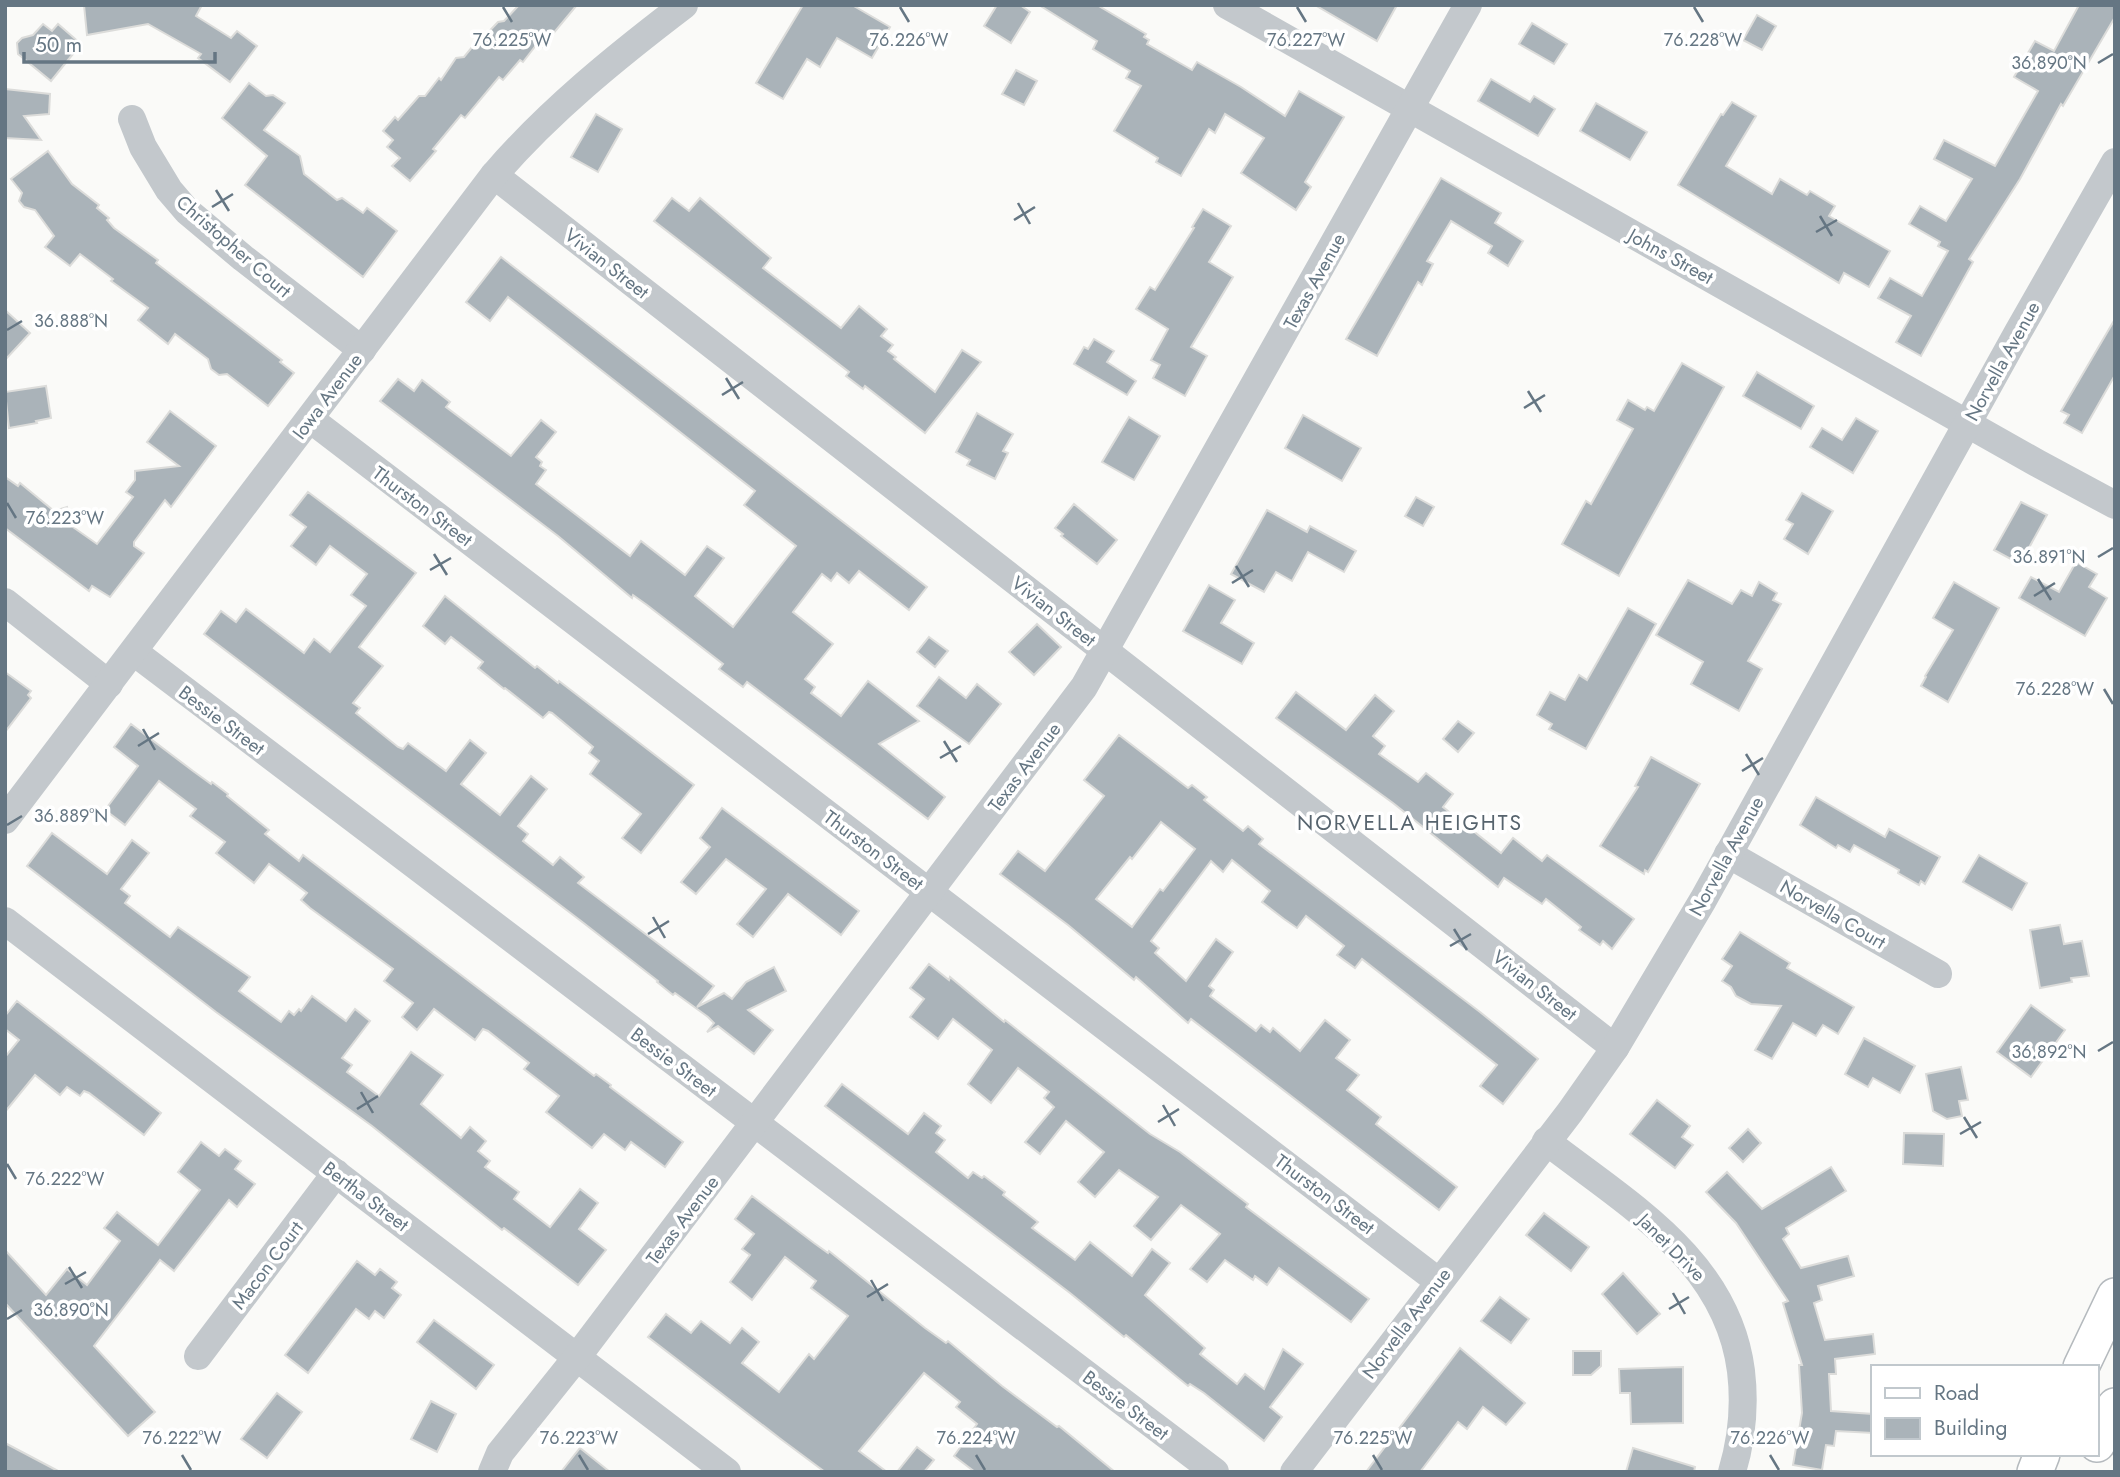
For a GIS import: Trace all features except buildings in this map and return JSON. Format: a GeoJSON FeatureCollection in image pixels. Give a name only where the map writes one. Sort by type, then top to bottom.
{"type":"FeatureCollection","features":[{"type":"Feature","properties":{"kind":"main road"},"geometry":{"type":"LineString","coordinates":[[2082,1365],[2115,1296]]}},
{"type":"Feature","properties":{"kind":"main road"},"geometry":{"type":"LineString","coordinates":[[2099,1440],[2115,1406]]}},
{"type":"Feature","properties":{"kind":"main road"},"geometry":{"type":"LineString","coordinates":[[2085,1472],[2092,1456]]}},
{"type":"Feature","properties":{"kind":"street","name":"Iowa Avenue"},"geometry":{"type":"LineString","coordinates":[[5,820],[494,175],[540,125],[640,38],[684,5]]}},
{"type":"Feature","properties":{"kind":"street","name":"Johns Street"},"geometry":{"type":"LineString","coordinates":[[1227,5],[2115,505]]}},
{"type":"Feature","properties":{"kind":"street","name":"Texas Avenue"},"geometry":{"type":"LineString","coordinates":[[492,1472],[500,1453],[755,1124],[1084,687],[1468,5]]}},
{"type":"Feature","properties":{"kind":"street","name":"Christopher Court"},"geometry":{"type":"LineString","coordinates":[[132,119],[143,147],[169,190],[187,211],[362,350]]}},
{"type":"Feature","properties":{"kind":"street","name":"Norvella Avenue"},"geometry":{"type":"LineString","coordinates":[[1294,1472],[1615,1048],[1703,900],[2115,162]]}},
{"type":"Feature","properties":{"kind":"street","name":"Vivian Street"},"geometry":{"type":"LineString","coordinates":[[494,175],[1615,1048]]}},
{"type":"Feature","properties":{"kind":"street","name":"Thurston Street"},"geometry":{"type":"LineString","coordinates":[[310,419],[1438,1281]]}},
{"type":"Feature","properties":{"kind":"street"},"geometry":{"type":"LineString","coordinates":[[5,603],[109,684]]}},
{"type":"Feature","properties":{"kind":"street","name":"Bessie Street"},"geometry":{"type":"LineString","coordinates":[[134,652],[1215,1472]]}},
{"type":"Feature","properties":{"kind":"street","name":"Norvella Court"},"geometry":{"type":"LineString","coordinates":[[1728,854],[1938,974]]}},
{"type":"Feature","properties":{"kind":"street","name":"Bertha Street"},"geometry":{"type":"LineString","coordinates":[[5,921],[727,1472]]}},
{"type":"Feature","properties":{"kind":"street","name":"Janet Drive"},"geometry":{"type":"LineString","coordinates":[[1546,1141],[1658,1227],[1691,1260],[1713,1288],[1726,1314],[1739,1354],[1743,1390],[1742,1428],[1732,1472]]}},
{"type":"Feature","properties":{"kind":"street","name":"Macon Court"},"geometry":{"type":"LineString","coordinates":[[198,1356],[336,1173]]}},
{"type":"Feature","properties":{"kind":"district","name":"NORVELLA HEIGHTS"},"geometry":{"type":"Point","coordinates":[1410,823]}}]}
